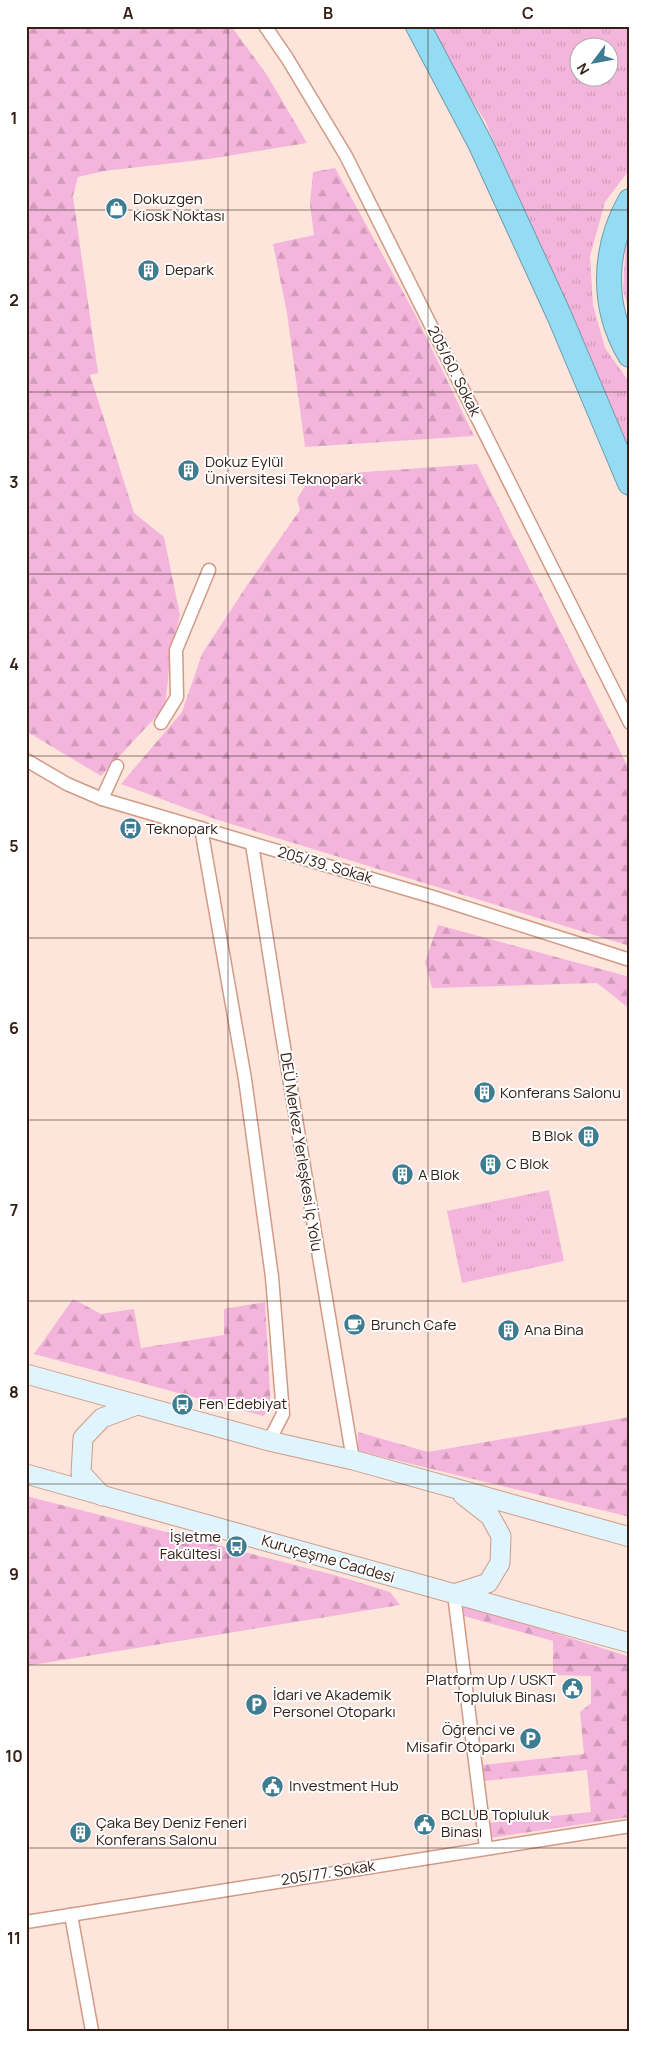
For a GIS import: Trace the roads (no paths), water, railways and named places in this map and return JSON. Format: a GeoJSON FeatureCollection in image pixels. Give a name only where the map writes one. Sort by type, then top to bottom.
{"type":"FeatureCollection","features":[{"type":"Feature","properties":{"kind":"highway"},"geometry":{"type":"LineString","coordinates":[[418,26],[482,145],[559,315],[630,483]]}},
{"type":"Feature","properties":{"kind":"highway"},"geometry":{"type":"LineString","coordinates":[[630,201],[615,232],[609,263],[609,287],[615,321],[630,355]]}},
{"type":"Feature","properties":{"kind":"street","name":"205/60. Sokak"},"geometry":{"type":"LineString","coordinates":[[265,26],[287,58],[346,156],[630,723]]}},
{"type":"Feature","properties":{"kind":"street"},"geometry":{"type":"LineString","coordinates":[[161,723],[177,697],[176,650],[209,570]]}},
{"type":"Feature","properties":{"kind":"street","name":"205/39. Sokak"},"geometry":{"type":"LineString","coordinates":[[26,760],[67,784],[102,799],[433,897],[630,960]]}},
{"type":"Feature","properties":{"kind":"street"},"geometry":{"type":"LineString","coordinates":[[102,799],[117,766]]}},
{"type":"Feature","properties":{"kind":"street"},"geometry":{"type":"LineString","coordinates":[[201,828],[245,1080],[272,1277],[283,1414],[269,1442]]}},
{"type":"Feature","properties":{"kind":"street","name":"DEÜ Merkez Yerleşkesi İç Yolu"},"geometry":{"type":"LineString","coordinates":[[252,844],[353,1460]]}},
{"type":"Feature","properties":{"kind":"street"},"geometry":{"type":"LineString","coordinates":[[26,1374],[269,1442],[353,1460],[630,1537]]}},
{"type":"Feature","properties":{"kind":"street"},"geometry":{"type":"LineString","coordinates":[[103,1496],[81,1473],[83,1438],[102,1418],[137,1405]]}},
{"type":"Feature","properties":{"kind":"street","name":"Kuruçeşme Caddesi"},"geometry":{"type":"LineString","coordinates":[[26,1474],[630,1643]]}},
{"type":"Feature","properties":{"kind":"street"},"geometry":{"type":"LineString","coordinates":[[456,1489],[490,1516],[501,1536],[500,1563],[488,1583],[454,1594],[486,1848]]}},
{"type":"Feature","properties":{"kind":"street","name":"205/77. Sokak"},"geometry":{"type":"LineString","coordinates":[[26,1922],[630,1826]]}},
{"type":"Feature","properties":{"kind":"street"},"geometry":{"type":"LineString","coordinates":[[71,1914],[92,2031]]}},
{"type":"Feature","properties":{"kind":"place","name":"Dokuzgen Kiosk Noktası"},"geometry":{"type":"Point","coordinates":[117,208]}},
{"type":"Feature","properties":{"kind":"place","name":"Depark"},"geometry":{"type":"Point","coordinates":[149,270]}},
{"type":"Feature","properties":{"kind":"place","name":"Dokuz Eylül Üniversitesi Teknopark"},"geometry":{"type":"Point","coordinates":[189,471]}},
{"type":"Feature","properties":{"kind":"place","name":"Teknopark"},"geometry":{"type":"Point","coordinates":[130,829]}},
{"type":"Feature","properties":{"kind":"place","name":"Konferans Salonu"},"geometry":{"type":"Point","coordinates":[484,1093]}},
{"type":"Feature","properties":{"kind":"place","name":"B Blok"},"geometry":{"type":"Point","coordinates":[589,1136]}},
{"type":"Feature","properties":{"kind":"place","name":"C Blok"},"geometry":{"type":"Point","coordinates":[490,1164]}},
{"type":"Feature","properties":{"kind":"place","name":"A Blok"},"geometry":{"type":"Point","coordinates":[402,1175]}},
{"type":"Feature","properties":{"kind":"place","name":"Brunch Cafe"},"geometry":{"type":"Point","coordinates":[355,1325]}},
{"type":"Feature","properties":{"kind":"place","name":"Ana Bina"},"geometry":{"type":"Point","coordinates":[508,1330]}},
{"type":"Feature","properties":{"kind":"place","name":"Fen Edebiyat"},"geometry":{"type":"Point","coordinates":[183,1404]}},
{"type":"Feature","properties":{"kind":"place","name":"İşletme Fakültesi"},"geometry":{"type":"Point","coordinates":[237,1546]}},
{"type":"Feature","properties":{"kind":"place","name":"Platform Up / USKT Topluluk Binası"},"geometry":{"type":"Point","coordinates":[572,1689]}},
{"type":"Feature","properties":{"kind":"place","name":"İdari ve Akademik Personel Otoparkı"},"geometry":{"type":"Point","coordinates":[257,1704]}},
{"type":"Feature","properties":{"kind":"place","name":"Öğrenci ve Misafir Otoparkı"},"geometry":{"type":"Point","coordinates":[531,1739]}},
{"type":"Feature","properties":{"kind":"place","name":"Investment Hub"},"geometry":{"type":"Point","coordinates":[273,1786]}},
{"type":"Feature","properties":{"kind":"place","name":"BCLUB Topluluk Binası"},"geometry":{"type":"Point","coordinates":[425,1824]}},
{"type":"Feature","properties":{"kind":"place","name":"Çaka Bey Deniz Feneri Konferans Salonu"},"geometry":{"type":"Point","coordinates":[80,1832]}}]}
